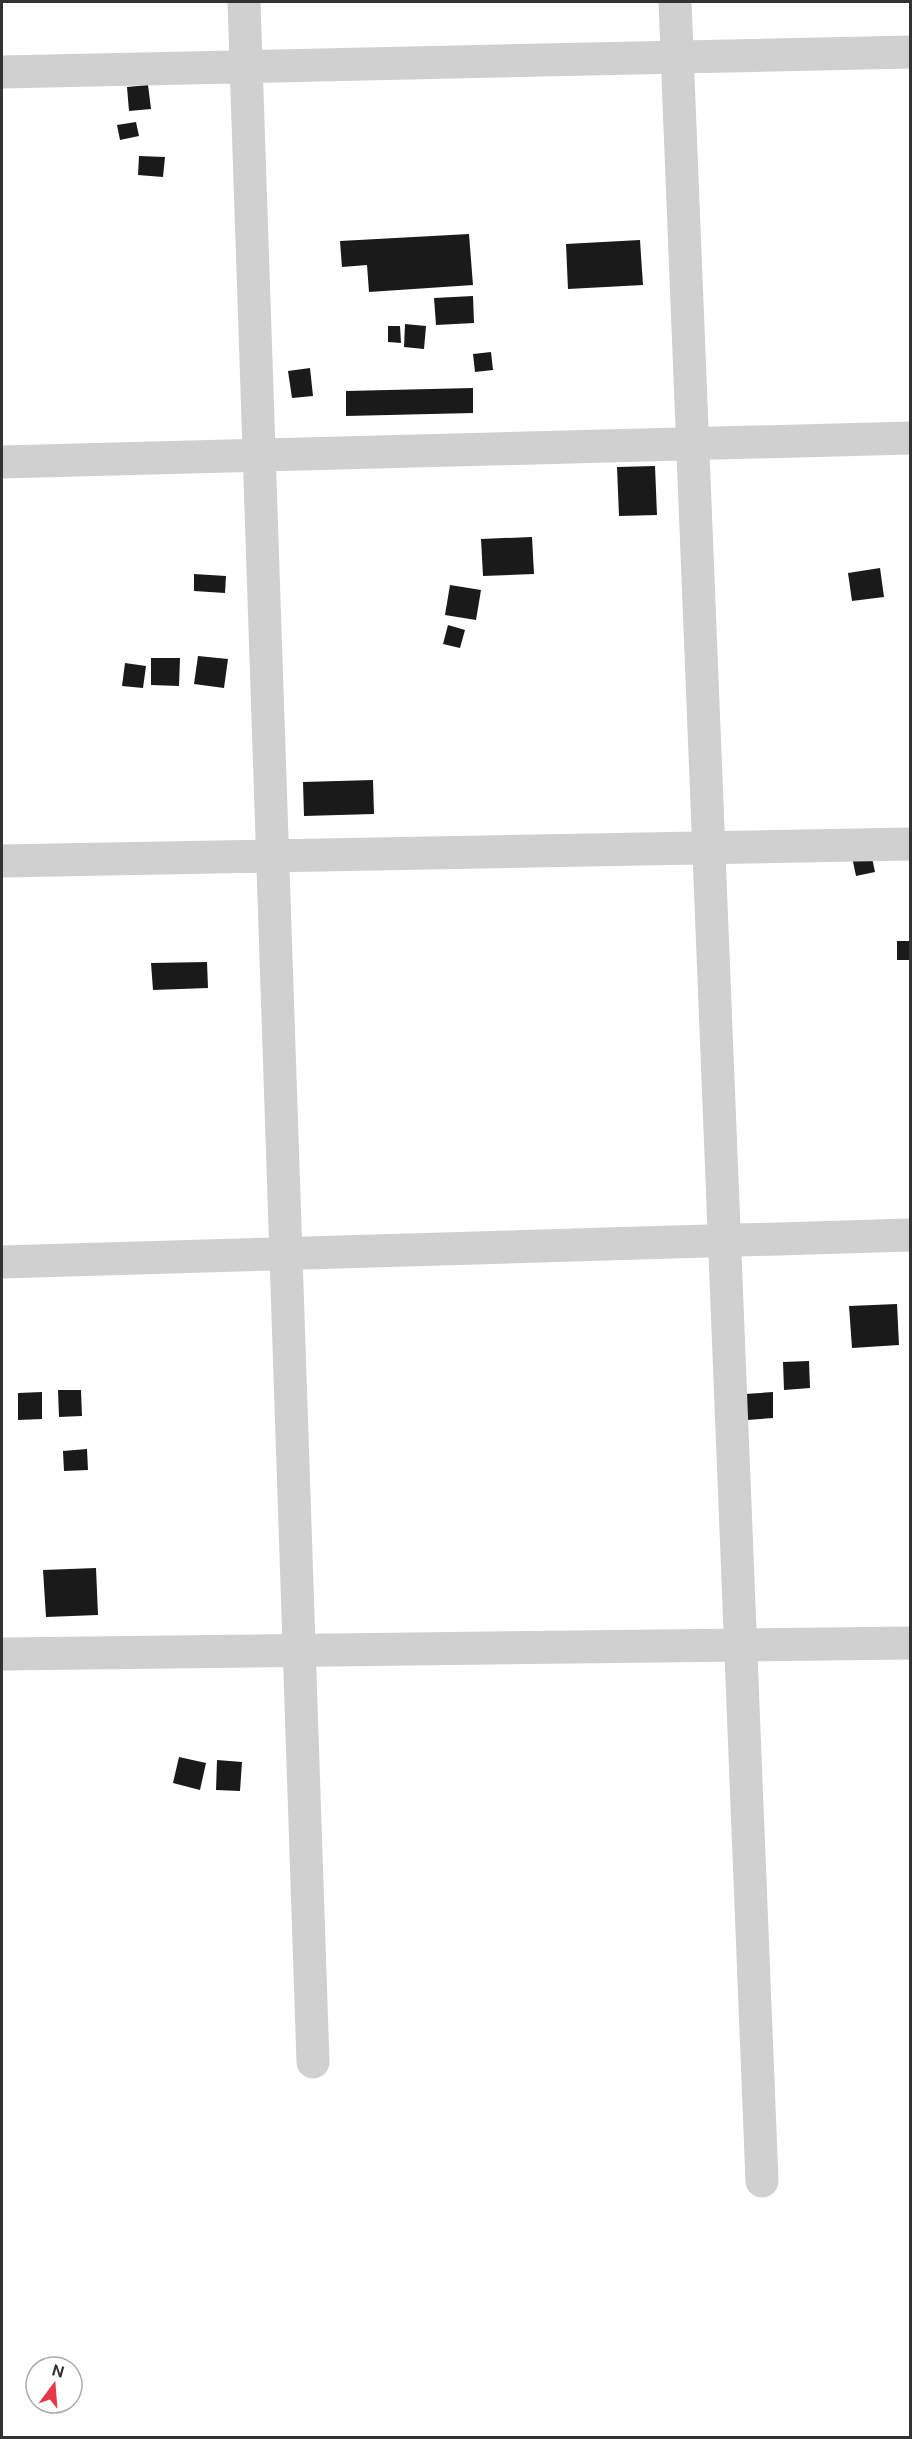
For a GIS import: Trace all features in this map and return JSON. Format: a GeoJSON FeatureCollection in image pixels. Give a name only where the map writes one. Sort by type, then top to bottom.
{"type":"FeatureCollection","features":[{"type":"Feature","properties":{"kind":"street"},"geometry":{"type":"LineString","coordinates":[[244,2],[312,2062]]}},
{"type":"Feature","properties":{"kind":"street"},"geometry":{"type":"LineString","coordinates":[[675,2],[762,2181]]}},
{"type":"Feature","properties":{"kind":"street"},"geometry":{"type":"LineString","coordinates":[[2,72],[910,52]]}},
{"type":"Feature","properties":{"kind":"street"},"geometry":{"type":"LineString","coordinates":[[2,462],[910,438]]}},
{"type":"Feature","properties":{"kind":"street"},"geometry":{"type":"LineString","coordinates":[[2,861],[910,844]]}},
{"type":"Feature","properties":{"kind":"street"},"geometry":{"type":"LineString","coordinates":[[2,1262],[910,1235]]}},
{"type":"Feature","properties":{"kind":"street"},"geometry":{"type":"LineString","coordinates":[[2,1654],[910,1643]]}},
{"type":"Feature","properties":{"kind":"building"},"geometry":{"type":"Polygon","coordinates":[[[148,85],[151,109],[129,111],[127,87],[148,85]]]}},
{"type":"Feature","properties":{"kind":"building"},"geometry":{"type":"Polygon","coordinates":[[[136,122],[139,136],[120,140],[117,125],[136,122]]]}},
{"type":"Feature","properties":{"kind":"building"},"geometry":{"type":"Polygon","coordinates":[[[139,156],[165,157],[163,177],[138,175],[139,156]]]}},
{"type":"Feature","properties":{"kind":"building"},"geometry":{"type":"Polygon","coordinates":[[[469,234],[473,285],[369,292],[367,265],[342,267],[340,241],[469,234]]]}},
{"type":"Feature","properties":{"kind":"building"},"geometry":{"type":"Polygon","coordinates":[[[640,240],[643,285],[568,289],[566,244],[640,240]]]}},
{"type":"Feature","properties":{"kind":"building"},"geometry":{"type":"Polygon","coordinates":[[[473,296],[474,323],[436,325],[434,298],[473,296]]]}},
{"type":"Feature","properties":{"kind":"building"},"geometry":{"type":"Polygon","coordinates":[[[405,324],[426,326],[424,349],[404,347],[405,324]]]}},
{"type":"Feature","properties":{"kind":"building"},"geometry":{"type":"Polygon","coordinates":[[[388,326],[400,326],[401,343],[388,342],[388,326]]]}},
{"type":"Feature","properties":{"kind":"building"},"geometry":{"type":"Polygon","coordinates":[[[491,352],[493,370],[475,372],[473,354],[491,352]]]}},
{"type":"Feature","properties":{"kind":"building"},"geometry":{"type":"Polygon","coordinates":[[[310,368],[313,396],[292,398],[288,371],[310,368]]]}},
{"type":"Feature","properties":{"kind":"building"},"geometry":{"type":"Polygon","coordinates":[[[473,388],[473,413],[346,416],[346,391],[473,388]]]}},
{"type":"Feature","properties":{"kind":"building"},"geometry":{"type":"Polygon","coordinates":[[[655,466],[657,515],[619,516],[617,467],[655,466]]]}},
{"type":"Feature","properties":{"kind":"building"},"geometry":{"type":"Polygon","coordinates":[[[532,537],[534,574],[483,576],[481,539],[532,537]]]}},
{"type":"Feature","properties":{"kind":"building"},"geometry":{"type":"Polygon","coordinates":[[[880,568],[884,597],[852,601],[848,573],[880,568]]]}},
{"type":"Feature","properties":{"kind":"building"},"geometry":{"type":"Polygon","coordinates":[[[194,574],[226,576],[225,593],[194,591],[194,574]]]}},
{"type":"Feature","properties":{"kind":"building"},"geometry":{"type":"Polygon","coordinates":[[[450,585],[481,590],[476,620],[445,615],[450,585]]]}},
{"type":"Feature","properties":{"kind":"building"},"geometry":{"type":"Polygon","coordinates":[[[448,625],[465,630],[460,648],[443,644],[448,625]]]}},
{"type":"Feature","properties":{"kind":"building"},"geometry":{"type":"Polygon","coordinates":[[[198,656],[228,659],[224,688],[194,684],[198,656]]]}},
{"type":"Feature","properties":{"kind":"building"},"geometry":{"type":"Polygon","coordinates":[[[151,658],[180,658],[179,686],[151,685],[151,658]]]}},
{"type":"Feature","properties":{"kind":"building"},"geometry":{"type":"Polygon","coordinates":[[[125,663],[146,666],[143,688],[122,686],[125,663]]]}},
{"type":"Feature","properties":{"kind":"building"},"geometry":{"type":"Polygon","coordinates":[[[373,780],[374,814],[304,816],[303,782],[373,780]]]}},
{"type":"Feature","properties":{"kind":"building"},"geometry":{"type":"Polygon","coordinates":[[[870,848],[875,872],[856,876],[851,852],[870,848]]]}},
{"type":"Feature","properties":{"kind":"building"},"geometry":{"type":"Polygon","coordinates":[[[897,941],[910,941],[910,960],[897,960],[897,941]]]}},
{"type":"Feature","properties":{"kind":"building"},"geometry":{"type":"Polygon","coordinates":[[[207,962],[208,988],[153,990],[151,963],[207,962]]]}},
{"type":"Feature","properties":{"kind":"building"},"geometry":{"type":"Polygon","coordinates":[[[897,1304],[899,1345],[852,1348],[849,1306],[897,1304]]]}},
{"type":"Feature","properties":{"kind":"building"},"geometry":{"type":"Polygon","coordinates":[[[809,1361],[810,1388],[784,1390],[783,1362],[809,1361]]]}},
{"type":"Feature","properties":{"kind":"building"},"geometry":{"type":"Polygon","coordinates":[[[58,1390],[81,1390],[82,1416],[59,1417],[58,1390]]]}},
{"type":"Feature","properties":{"kind":"building"},"geometry":{"type":"Polygon","coordinates":[[[42,1392],[42,1419],[18,1420],[18,1393],[42,1392]]]}},
{"type":"Feature","properties":{"kind":"building"},"geometry":{"type":"Polygon","coordinates":[[[773,1392],[773,1418],[747,1420],[745,1394],[773,1392]]]}},
{"type":"Feature","properties":{"kind":"building"},"geometry":{"type":"Polygon","coordinates":[[[87,1449],[88,1470],[64,1471],[63,1451],[87,1449]]]}},
{"type":"Feature","properties":{"kind":"building"},"geometry":{"type":"Polygon","coordinates":[[[96,1568],[98,1615],[46,1617],[43,1570],[96,1568]]]}},
{"type":"Feature","properties":{"kind":"building"},"geometry":{"type":"Polygon","coordinates":[[[179,1757],[206,1763],[200,1790],[173,1783],[179,1757]]]}},
{"type":"Feature","properties":{"kind":"building"},"geometry":{"type":"Polygon","coordinates":[[[217,1760],[242,1762],[240,1791],[216,1790],[217,1760]]]}}]}
